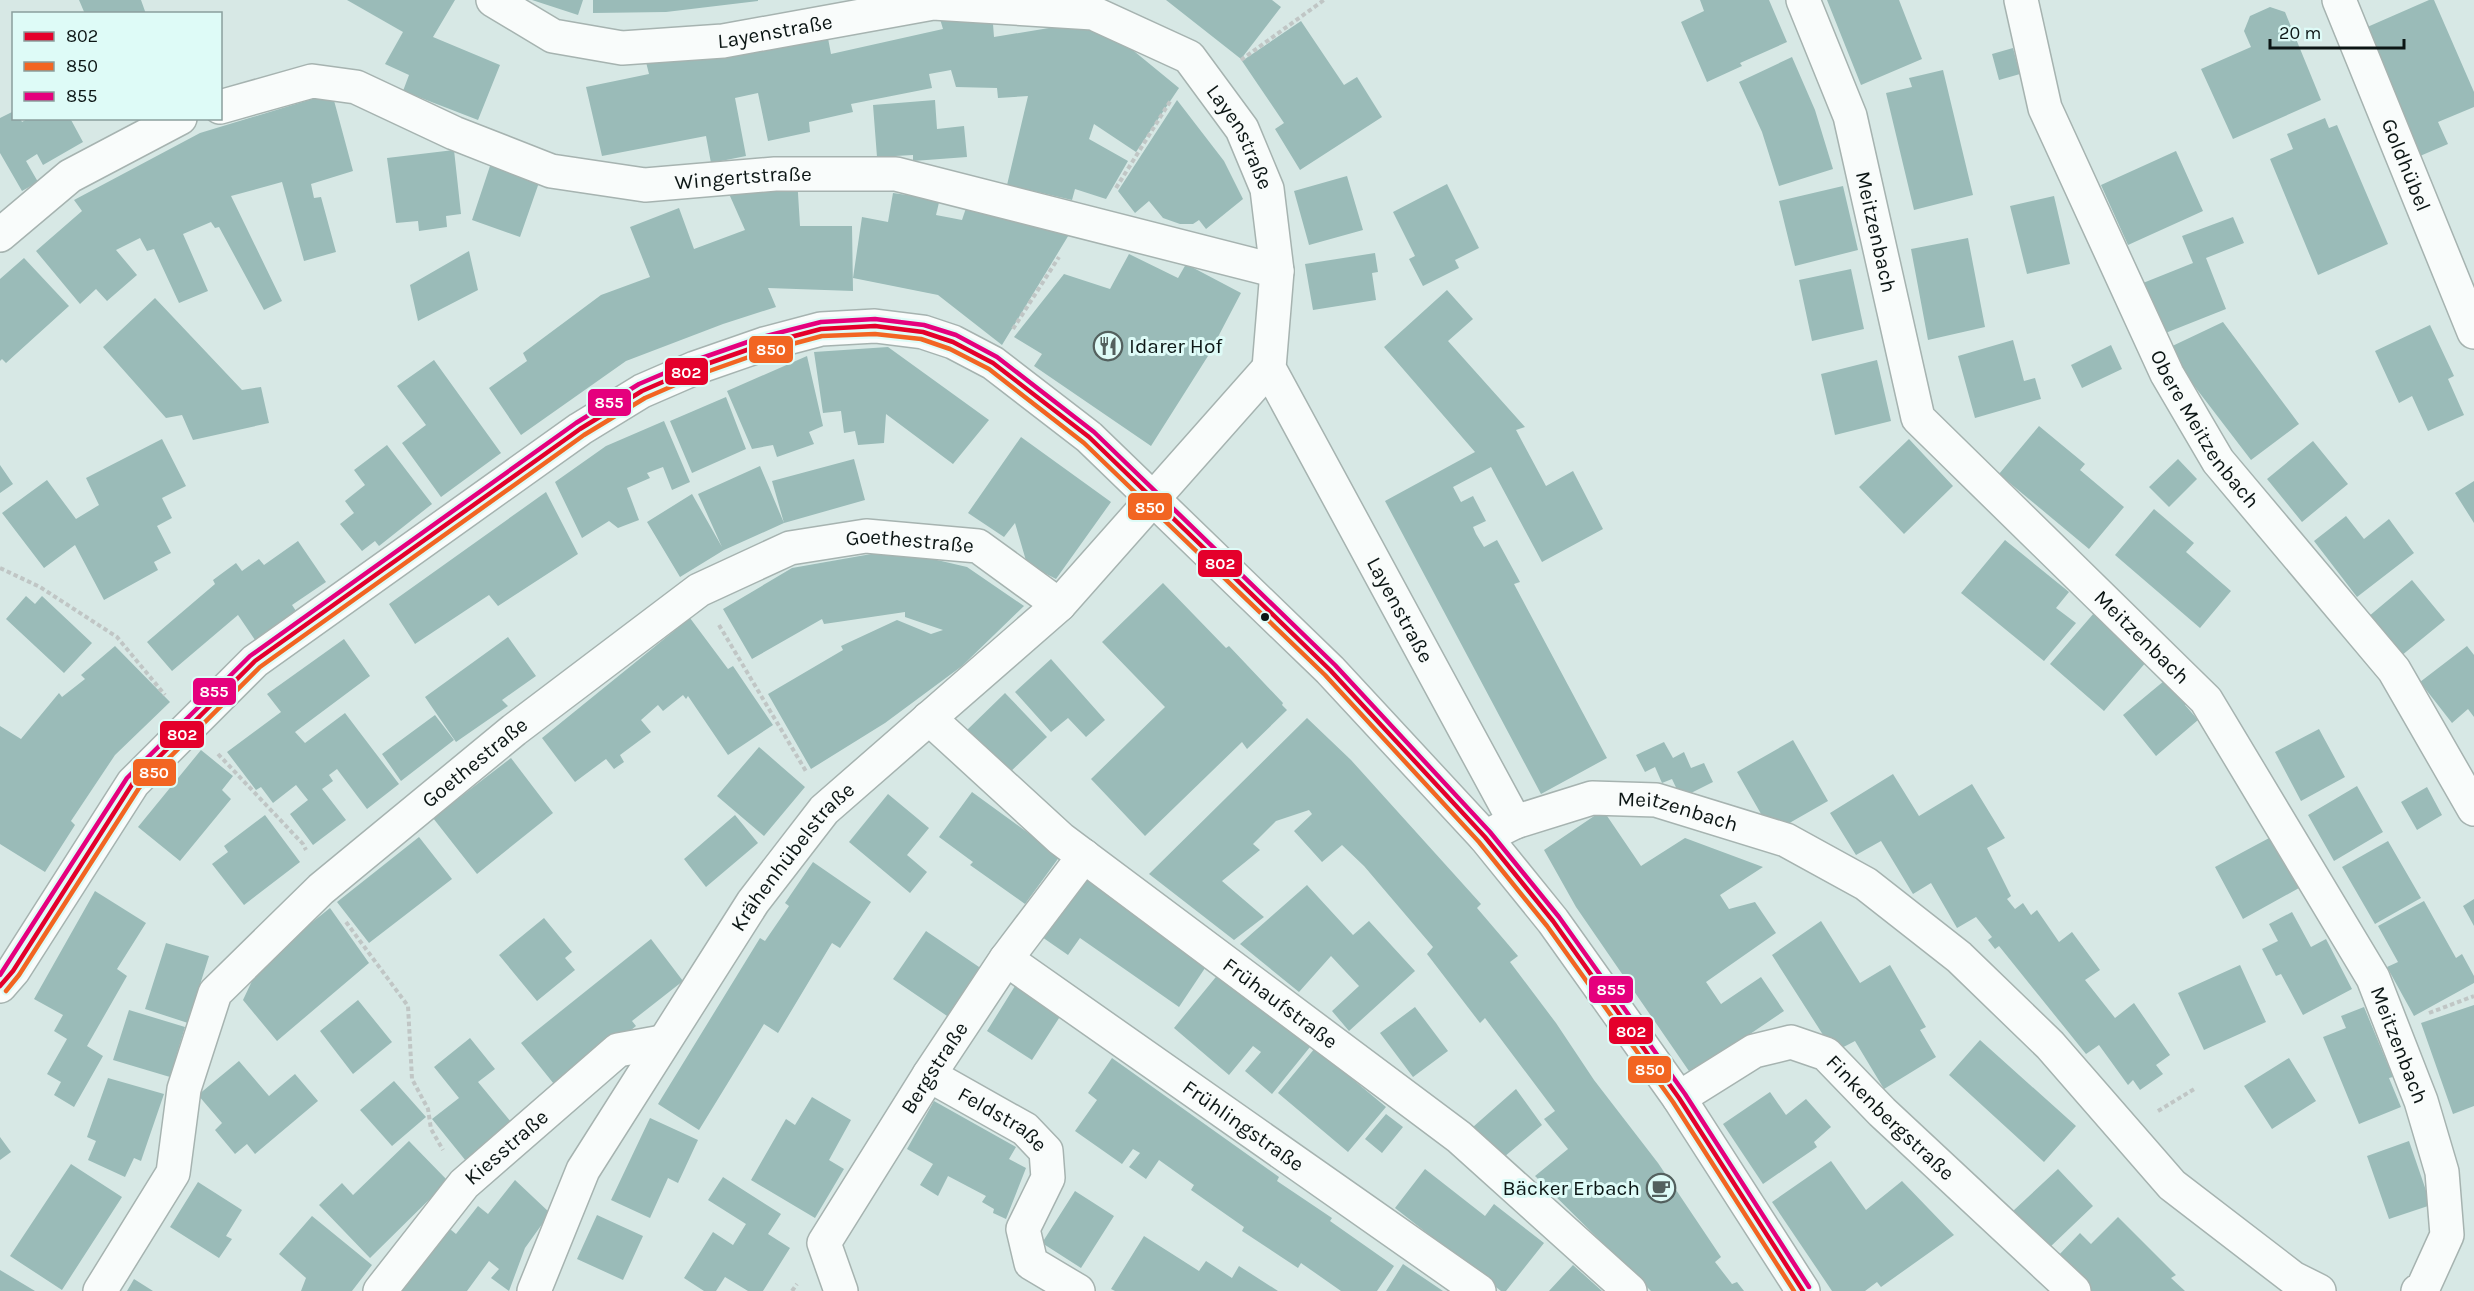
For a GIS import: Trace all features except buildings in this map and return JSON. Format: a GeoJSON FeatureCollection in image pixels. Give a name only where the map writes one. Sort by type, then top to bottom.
{"type":"FeatureCollection","features":[{"type":"Feature","properties":{"kind":"street","name":"Layenstraße"},"geometry":{"type":"LineString","coordinates":[[494,0],[553,36],[622,48],[723,41],[933,3],[1094,13],[1189,57],[1242,129],[1267,189],[1277,271],[1269,368],[1515,822]]}},
{"type":"Feature","properties":{"kind":"street","name":"Meitzenbach"},"geometry":{"type":"LineString","coordinates":[[1803,0],[1850,116],[1918,418],[2206,700],[2373,978],[2421,1101],[2442,1172],[2447,1235],[2422,1290],[2418,1291]]}},
{"type":"Feature","properties":{"kind":"street","name":"Obere Meitzenbach"},"geometry":{"type":"LineString","coordinates":[[2020,0],[2045,108],[2167,375],[2218,461],[2394,670],[2474,809]]}},
{"type":"Feature","properties":{"kind":"street","name":"Goldhübel"},"geometry":{"type":"LineString","coordinates":[[2339,0],[2474,332]]}},
{"type":"Feature","properties":{"kind":"street","name":"Wingertstraße"},"geometry":{"type":"LineString","coordinates":[[222,106],[312,81],[356,87],[454,133],[551,171],[645,185],[775,174],[896,174],[1277,271]]}},
{"type":"Feature","properties":{"kind":"street"},"geometry":{"type":"LineString","coordinates":[[0,234],[70,176],[176,120]]}},
{"type":"Feature","properties":{"kind":"street"},"geometry":{"type":"LineString","coordinates":[[0,986],[13,971],[133,783],[255,661],[580,429],[642,391],[695,368],[764,344],[821,329],[875,326],[922,332],[953,342],[993,363],[1089,437],[1330,670],[1485,837],[1553,921],[1679,1098],[1803,1291]]}},
{"type":"Feature","properties":{"kind":"street"},"geometry":{"type":"LineString","coordinates":[[1153,498],[1269,368]]}},
{"type":"Feature","properties":{"kind":"street","name":"Krähenhübelstraße"},"geometry":{"type":"LineString","coordinates":[[534,1291],[582,1170],[753,902],[827,807],[1059,604],[1153,498]]}},
{"type":"Feature","properties":{"kind":"street","name":"Goethestraße"},"geometry":{"type":"LineString","coordinates":[[100,1291],[172,1173],[184,1089],[215,993],[321,889],[514,730],[699,590],[790,548],[866,536],[978,546],[1059,604]]}},
{"type":"Feature","properties":{"kind":"street","name":"Frühaufstraße"},"geometry":{"type":"LineString","coordinates":[[929,718],[1061,839],[1459,1137],[1630,1291]]}},
{"type":"Feature","properties":{"kind":"street","name":"Meitzenbach"},"geometry":{"type":"LineString","coordinates":[[1515,822],[1592,798],[1656,800],[1786,840],[1866,884],[1959,957],[2042,1037],[2172,1185],[2293,1278],[2319,1291]]}},
{"type":"Feature","properties":{"kind":"street"},"geometry":{"type":"LineString","coordinates":[[1485,837],[1515,822]]}},
{"type":"Feature","properties":{"kind":"street","name":"Bergstraße"},"geometry":{"type":"LineString","coordinates":[[841,1291],[824,1243],[929,1075],[1006,959],[1084,856]]}},
{"type":"Feature","properties":{"kind":"street","name":"Frühlingstraße"},"geometry":{"type":"LineString","coordinates":[[1006,959],[1479,1291]]}},
{"type":"Feature","properties":{"kind":"street","name":"Kiesstraße"},"geometry":{"type":"LineString","coordinates":[[380,1291],[464,1184],[618,1050],[662,1042]]}},
{"type":"Feature","properties":{"kind":"street","name":"Finkenbergstraße"},"geometry":{"type":"LineString","coordinates":[[1679,1098],[1754,1051],[1791,1042],[1826,1054],[1882,1112],[2074,1291]]}},
{"type":"Feature","properties":{"kind":"street","name":"Feldstraße"},"geometry":{"type":"LineString","coordinates":[[929,1075],[1025,1129],[1046,1151],[1048,1178],[1023,1229],[1031,1263],[1078,1291]]}},
{"type":"Feature","properties":{"kind":"path"},"geometry":{"type":"LineString","coordinates":[[993,363],[1087,222],[1201,74],[1324,0]]}},
{"type":"Feature","properties":{"kind":"path"},"geometry":{"type":"LineString","coordinates":[[0,568],[40,587],[117,637],[191,725],[303,844],[321,889],[408,1006],[412,1079],[428,1109],[431,1129],[464,1184]]}},
{"type":"Feature","properties":{"kind":"path"},"geometry":{"type":"LineString","coordinates":[[699,590],[827,807]]}},
{"type":"Feature","properties":{"kind":"path"},"geometry":{"type":"LineString","coordinates":[[2392,1027],[2474,996]]}},
{"type":"Feature","properties":{"kind":"transit line","name":"855"},"geometry":{"type":"LineString","coordinates":[[0,975],[127,778],[250,656],[576,423],[639,384],[693,361],[762,337],[821,322],[875,319],[924,325],[956,335],[997,357],[1094,432],[1335,665],[1490,832],[1559,917],[1685,1094],[1809,1287]]}},
{"type":"Feature","properties":{"kind":"transit line","name":"802"},"geometry":{"type":"LineString","coordinates":[[0,986],[13,971],[133,783],[255,661],[580,429],[642,391],[695,368],[764,344],[821,329],[875,326],[923,332],[953,342],[993,363],[1089,437],[1330,670],[1485,837],[1553,921],[1679,1098],[1803,1291]]}},
{"type":"Feature","properties":{"kind":"transit line","name":"850"},"geometry":{"type":"LineString","coordinates":[[6,991],[19,975],[139,788],[260,667],[584,435],[645,398],[698,375],[766,351],[822,336],[875,334],[921,339],[950,349],[989,369],[1084,443],[1325,675],[1479,842],[1547,926],[1673,1102],[1794,1291]]}},
{"type":"Feature","properties":{"kind":"place","name":"Idarer Hof"},"geometry":{"type":"Point","coordinates":[1108,346]}},
{"type":"Feature","properties":{"kind":"place","name":"Bäcker Erbach"},"geometry":{"type":"Point","coordinates":[1661,1188]}}]}
